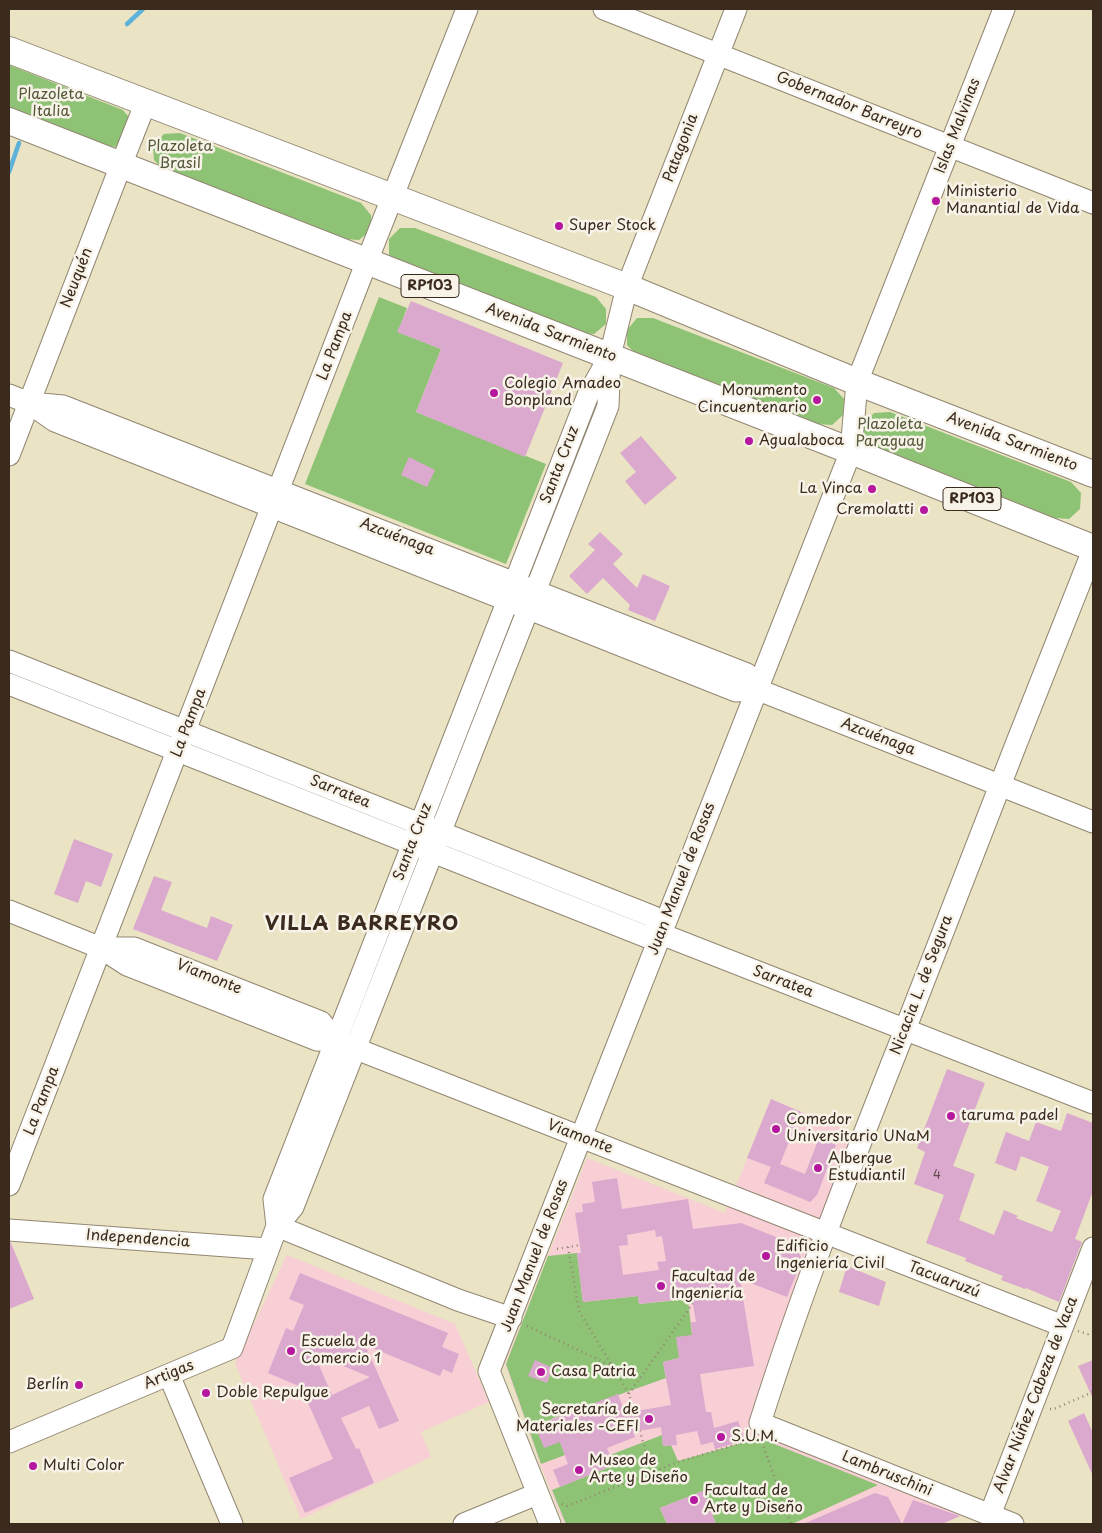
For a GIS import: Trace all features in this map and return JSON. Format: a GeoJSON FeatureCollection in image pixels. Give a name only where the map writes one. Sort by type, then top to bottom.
{"type":"FeatureCollection","features":[{"type":"Feature","properties":{"kind":"main road","name":"Avenida Sarmiento"},"geometry":{"type":"LineString","coordinates":[[9,50],[626,287],[857,382],[1093,474]]}},
{"type":"Feature","properties":{"kind":"main road","name":"Avenida Sarmiento"},"geometry":{"type":"LineString","coordinates":[[9,121],[851,451],[1093,549]]}},
{"type":"Feature","properties":{"kind":"street","name":"La Pampa"},"geometry":{"type":"LineString","coordinates":[[9,1185],[467,9]]}},
{"type":"Feature","properties":{"kind":"street","name":"Gobernador Barreyro"},"geometry":{"type":"LineString","coordinates":[[604,9],[1093,203]]}},
{"type":"Feature","properties":{"kind":"street","name":"Patagonia"},"geometry":{"type":"LineString","coordinates":[[610,356],[626,287],[736,9]]}},
{"type":"Feature","properties":{"kind":"street","name":"Islas Malvinas"},"geometry":{"type":"LineString","coordinates":[[857,382],[1004,9]]}},
{"type":"Feature","properties":{"kind":"street","name":"Neuquén"},"geometry":{"type":"LineString","coordinates":[[9,455],[146,102]]}},
{"type":"Feature","properties":{"kind":"street","name":"Santa Cruz"},"geometry":{"type":"LineString","coordinates":[[268,1249],[276,1226],[293,1206],[345,1045],[422,848],[420,824],[588,395],[610,356]]}},
{"type":"Feature","properties":{"kind":"street","name":"Santa Cruz"},"geometry":{"type":"LineString","coordinates":[[422,848],[440,832],[608,406],[610,356]]}},
{"type":"Feature","properties":{"kind":"street","name":"Juan Manuel de Rosas"},"geometry":{"type":"LineString","coordinates":[[537,1494],[489,1371],[851,451],[857,382]]}},
{"type":"Feature","properties":{"kind":"street","name":"Azcuénaga"},"geometry":{"type":"LineString","coordinates":[[9,395],[29,403],[55,421],[276,499],[531,600],[747,674],[756,689],[1093,822]]}},
{"type":"Feature","properties":{"kind":"street","name":"Nicacia L. de Segura"},"geometry":{"type":"LineString","coordinates":[[760,1423],[825,1233],[1093,549]]}},
{"type":"Feature","properties":{"kind":"street","name":"Sarratea"},"geometry":{"type":"LineString","coordinates":[[9,661],[654,917],[660,934]]}},
{"type":"Feature","properties":{"kind":"street","name":"Sarratea"},"geometry":{"type":"LineString","coordinates":[[9,684],[647,937],[660,934],[1093,1103]]}},
{"type":"Feature","properties":{"kind":"street","name":"Viamonte"},"geometry":{"type":"LineString","coordinates":[[9,911],[101,948],[127,965],[172,983],[317,1040],[345,1045],[825,1233]]}},
{"type":"Feature","properties":{"kind":"street"},"geometry":{"type":"LineString","coordinates":[[276,1226],[458,1300],[511,1318]]}},
{"type":"Feature","properties":{"kind":"street","name":"Independencia"},"geometry":{"type":"LineString","coordinates":[[9,1230],[268,1249]]}},
{"type":"Feature","properties":{"kind":"street","name":"Tacuaruzú"},"geometry":{"type":"LineString","coordinates":[[825,1233],[1063,1326]]}},
{"type":"Feature","properties":{"kind":"street","name":"Alvar Núñez Cabeza de Vaca"},"geometry":{"type":"LineString","coordinates":[[990,1515],[1093,1248]]}},
{"type":"Feature","properties":{"kind":"street","name":"Artigas"},"geometry":{"type":"LineString","coordinates":[[9,1442],[232,1348],[268,1249]]}},
{"type":"Feature","properties":{"kind":"street"},"geometry":{"type":"LineString","coordinates":[[169,1375],[232,1524]]}},
{"type":"Feature","properties":{"kind":"street","name":"Lambruschini"},"geometry":{"type":"LineString","coordinates":[[760,1423],[1013,1524]]}},
{"type":"Feature","properties":{"kind":"street"},"geometry":{"type":"LineString","coordinates":[[464,1524],[537,1494],[550,1524]]}},
{"type":"Feature","properties":{"kind":"path"},"geometry":{"type":"LineString","coordinates":[[536,1252],[580,1245]]}},
{"type":"Feature","properties":{"kind":"path"},"geometry":{"type":"LineString","coordinates":[[568,1247],[579,1311],[629,1394],[652,1473]]}},
{"type":"Feature","properties":{"kind":"path"},"geometry":{"type":"LineString","coordinates":[[629,1394],[694,1300]]}},
{"type":"Feature","properties":{"kind":"path"},"geometry":{"type":"LineString","coordinates":[[511,1318],[612,1366]]}},
{"type":"Feature","properties":{"kind":"path"},"geometry":{"type":"LineString","coordinates":[[1031,1407],[1054,1409],[1093,1392]]}},
{"type":"Feature","properties":{"kind":"path"},"geometry":{"type":"LineString","coordinates":[[537,1494],[567,1506],[678,1462],[760,1437],[791,1524]]}},
{"type":"Feature","properties":{"kind":"shaded area"},"geometry":{"type":"Polygon","coordinates":[[[771,1099],[860,1136],[753,1429],[965,1514],[942,1524],[564,1524],[540,1464],[505,1364],[587,1158],[725,1213],[771,1099]]]}},
{"type":"Feature","properties":{"kind":"shaded area"},"geometry":{"type":"Polygon","coordinates":[[[287,1255],[455,1324],[489,1402],[421,1432],[431,1457],[301,1519],[235,1363],[287,1255]]]}},
{"type":"Feature","properties":{"kind":"green space","name":"Plazoleta Italia"},"geometry":{"type":"Polygon","coordinates":[[[9,65],[123,110],[133,122],[120,147],[105,146],[9,109],[9,65]]]}},
{"type":"Feature","properties":{"kind":"green space","name":"Plazoleta Brasil"},"geometry":{"type":"Polygon","coordinates":[[[180,133],[361,203],[371,215],[371,230],[359,240],[344,239],[165,171],[154,160],[153,145],[164,134],[180,133]]]}},
{"type":"Feature","properties":{"kind":"green space"},"geometry":{"type":"Polygon","coordinates":[[[400,228],[415,228],[596,297],[606,309],[606,324],[594,334],[579,333],[400,266],[389,255],[389,239],[400,228]]]}},
{"type":"Feature","properties":{"kind":"green space"},"geometry":{"type":"Polygon","coordinates":[[[379,297],[407,308],[398,332],[441,349],[416,412],[546,464],[506,564],[305,484],[379,297]]]}},
{"type":"Feature","properties":{"kind":"green space"},"geometry":{"type":"Polygon","coordinates":[[[637,318],[653,318],[834,388],[844,399],[843,415],[832,425],[817,424],[638,356],[627,345],[627,330],[637,318]]]}},
{"type":"Feature","properties":{"kind":"green space","name":"Plazoleta Paraguay"},"geometry":{"type":"Polygon","coordinates":[[[890,412],[1071,482],[1081,493],[1080,509],[1069,519],[1053,518],[875,450],[863,439],[863,424],[874,413],[890,412]]]}},
{"type":"Feature","properties":{"kind":"green space"},"geometry":{"type":"Polygon","coordinates":[[[577,1253],[583,1302],[638,1296],[639,1304],[688,1299],[692,1335],[679,1358],[663,1362],[666,1378],[551,1419],[565,1455],[541,1464],[506,1364],[548,1256],[577,1253]]]}},
{"type":"Feature","properties":{"kind":"green space"},"geometry":{"type":"Polygon","coordinates":[[[662,1435],[663,1446],[671,1445],[678,1461],[759,1438],[878,1485],[792,1524],[716,1524],[703,1491],[660,1508],[667,1524],[566,1524],[552,1490],[614,1465],[610,1455],[662,1435]]]}},
{"type":"Feature","properties":{"kind":"building"},"geometry":{"type":"Polygon","coordinates":[[[411,301],[563,363],[525,457],[416,412],[441,349],[397,332],[411,301]]]}},
{"type":"Feature","properties":{"kind":"building"},"geometry":{"type":"Polygon","coordinates":[[[641,436],[677,478],[645,505],[625,481],[636,472],[620,453],[641,436]]]}},
{"type":"Feature","properties":{"kind":"building"},"geometry":{"type":"Polygon","coordinates":[[[409,457],[435,470],[427,487],[401,475],[409,457]]]}},
{"type":"Feature","properties":{"kind":"building"},"geometry":{"type":"Polygon","coordinates":[[[600,532],[623,554],[613,564],[637,588],[643,574],[670,586],[655,621],[628,610],[630,605],[603,578],[587,594],[569,576],[595,550],[588,544],[600,532]]]}},
{"type":"Feature","properties":{"kind":"building"},"geometry":{"type":"Polygon","coordinates":[[[74,839],[113,854],[101,887],[86,881],[78,903],[54,894],[74,839]]]}},
{"type":"Feature","properties":{"kind":"building"},"geometry":{"type":"Polygon","coordinates":[[[154,876],[172,882],[161,910],[207,928],[211,916],[233,925],[217,961],[133,929],[154,876]]]}},
{"type":"Feature","properties":{"kind":"building"},"geometry":{"type":"Polygon","coordinates":[[[947,1069],[985,1083],[953,1166],[975,1174],[959,1220],[994,1235],[1004,1210],[1018,1216],[1016,1218],[1052,1232],[1061,1211],[1036,1201],[1049,1167],[1021,1156],[1016,1171],[995,1163],[1006,1132],[1029,1141],[1036,1122],[1061,1131],[1067,1113],[1093,1123],[1093,1191],[1075,1239],[1082,1242],[1059,1302],[1001,1280],[1003,1276],[965,1261],[966,1258],[926,1243],[944,1195],[914,1184],[925,1152],[917,1148],[947,1069]]]}},
{"type":"Feature","properties":{"kind":"building"},"geometry":{"type":"Polygon","coordinates":[[[771,1099],[801,1112],[780,1164],[805,1174],[819,1138],[836,1145],[817,1195],[810,1202],[764,1183],[771,1167],[747,1158],[771,1099]]]}},
{"type":"Feature","properties":{"kind":"building"},"geometry":{"type":"Polygon","coordinates":[[[617,1178],[622,1209],[688,1199],[693,1229],[741,1223],[796,1245],[802,1260],[787,1297],[740,1279],[754,1366],[700,1374],[706,1412],[711,1412],[714,1428],[738,1421],[745,1440],[715,1449],[713,1442],[701,1445],[697,1431],[676,1435],[677,1445],[663,1446],[661,1427],[633,1432],[635,1437],[607,1448],[614,1465],[560,1487],[553,1470],[568,1464],[560,1442],[544,1448],[535,1426],[618,1394],[625,1413],[671,1405],[663,1362],[679,1358],[676,1337],[692,1335],[691,1322],[696,1322],[692,1298],[639,1304],[638,1296],[583,1302],[577,1253],[581,1253],[575,1213],[583,1212],[582,1204],[595,1202],[592,1182],[617,1178]],[[655,1230],[627,1235],[628,1245],[619,1246],[623,1275],[659,1270],[657,1262],[666,1261],[662,1236],[656,1237],[655,1230]]]}},
{"type":"Feature","properties":{"kind":"building"},"geometry":{"type":"Polygon","coordinates":[[[9,1243],[11,1243],[34,1299],[9,1309],[9,1243]]]}},
{"type":"Feature","properties":{"kind":"building"},"geometry":{"type":"Polygon","coordinates":[[[847,1266],[886,1282],[879,1306],[839,1292],[847,1266]]]}},
{"type":"Feature","properties":{"kind":"building"},"geometry":{"type":"Polygon","coordinates":[[[300,1273],[448,1333],[442,1347],[459,1354],[452,1373],[443,1369],[440,1376],[365,1345],[399,1421],[379,1429],[369,1406],[341,1418],[356,1449],[359,1448],[374,1483],[305,1513],[289,1478],[333,1459],[301,1387],[268,1373],[286,1328],[293,1331],[304,1305],[289,1299],[300,1273]],[[314,1354],[332,1395],[370,1377],[314,1354]]]}},
{"type":"Feature","properties":{"kind":"building","name":"Casa Patria"},"geometry":{"type":"Polygon","coordinates":[[[535,1360],[553,1368],[547,1383],[528,1376],[535,1360]]]}},
{"type":"Feature","properties":{"kind":"building"},"geometry":{"type":"Polygon","coordinates":[[[1093,1360],[1093,1399],[1078,1366],[1093,1360]]]}},
{"type":"Feature","properties":{"kind":"building"},"geometry":{"type":"Polygon","coordinates":[[[1084,1413],[1093,1433],[1093,1476],[1068,1421],[1084,1413]]]}},
{"type":"Feature","properties":{"kind":"building","name":"Facultad de Arte y Diseño"},"geometry":{"type":"Polygon","coordinates":[[[703,1491],[716,1524],[667,1524],[660,1508],[703,1491]]]}},
{"type":"Feature","properties":{"kind":"building"},"geometry":{"type":"Polygon","coordinates":[[[875,1493],[888,1497],[902,1524],[803,1524],[875,1493]]]}},
{"type":"Feature","properties":{"kind":"building"},"geometry":{"type":"Polygon","coordinates":[[[913,1500],[960,1516],[942,1524],[902,1524],[913,1500]]]}},
{"type":"Feature","properties":{"kind":"waterway"},"geometry":{"type":"LineString","coordinates":[[127,24],[143,9]]}},
{"type":"Feature","properties":{"kind":"waterway"},"geometry":{"type":"LineString","coordinates":[[9,172],[19,143]]}},
{"type":"Feature","properties":{"kind":"place","name":"Ministerio Manantial de Vida"},"geometry":{"type":"Point","coordinates":[936,201]}},
{"type":"Feature","properties":{"kind":"place","name":"Super Stock"},"geometry":{"type":"Point","coordinates":[559,226]}},
{"type":"Feature","properties":{"kind":"place","name":"Colegio Amadeo Bonpland"},"geometry":{"type":"Point","coordinates":[494,393]}},
{"type":"Feature","properties":{"kind":"place","name":"Monumento Cincuentenario"},"geometry":{"type":"Point","coordinates":[817,400]}},
{"type":"Feature","properties":{"kind":"place","name":"Agualaboca"},"geometry":{"type":"Point","coordinates":[749,441]}},
{"type":"Feature","properties":{"kind":"place","name":"La Vinca"},"geometry":{"type":"Point","coordinates":[872,489]}},
{"type":"Feature","properties":{"kind":"place","name":"Cremolatti"},"geometry":{"type":"Point","coordinates":[924,510]}},
{"type":"Feature","properties":{"kind":"place","name":"taruma padel"},"geometry":{"type":"Point","coordinates":[951,1116]}},
{"type":"Feature","properties":{"kind":"place","name":"Comedor Universitario UNaM"},"geometry":{"type":"Point","coordinates":[776,1129]}},
{"type":"Feature","properties":{"kind":"place","name":"Albergue Estudiantil"},"geometry":{"type":"Point","coordinates":[818,1168]}},
{"type":"Feature","properties":{"kind":"place","name":"Edificio Ingeniería Civil"},"geometry":{"type":"Point","coordinates":[766,1256]}},
{"type":"Feature","properties":{"kind":"place","name":"Facultad de Ingeniería"},"geometry":{"type":"Point","coordinates":[661,1286]}},
{"type":"Feature","properties":{"kind":"place","name":"Escuela de Comercio 1"},"geometry":{"type":"Point","coordinates":[291,1351]}},
{"type":"Feature","properties":{"kind":"place","name":"Casa Patria"},"geometry":{"type":"Point","coordinates":[541,1372]}},
{"type":"Feature","properties":{"kind":"place","name":"Berlín"},"geometry":{"type":"Point","coordinates":[79,1385]}},
{"type":"Feature","properties":{"kind":"place","name":"Doble Repulgue"},"geometry":{"type":"Point","coordinates":[206,1393]}},
{"type":"Feature","properties":{"kind":"place","name":"Secretaría de Materiales -CEFI"},"geometry":{"type":"Point","coordinates":[649,1419]}},
{"type":"Feature","properties":{"kind":"place","name":"S.U.M."},"geometry":{"type":"Point","coordinates":[721,1437]}},
{"type":"Feature","properties":{"kind":"place","name":"Multi Color"},"geometry":{"type":"Point","coordinates":[33,1466]}},
{"type":"Feature","properties":{"kind":"place","name":"Museo de Arte y Diseño"},"geometry":{"type":"Point","coordinates":[579,1470]}},
{"type":"Feature","properties":{"kind":"place","name":"Facultad de Arte y Diseño"},"geometry":{"type":"Point","coordinates":[694,1500]}},
{"type":"Feature","properties":{"kind":"district","name":"VILLA BARREYRO"},"geometry":{"type":"Point","coordinates":[362,924]}}]}
